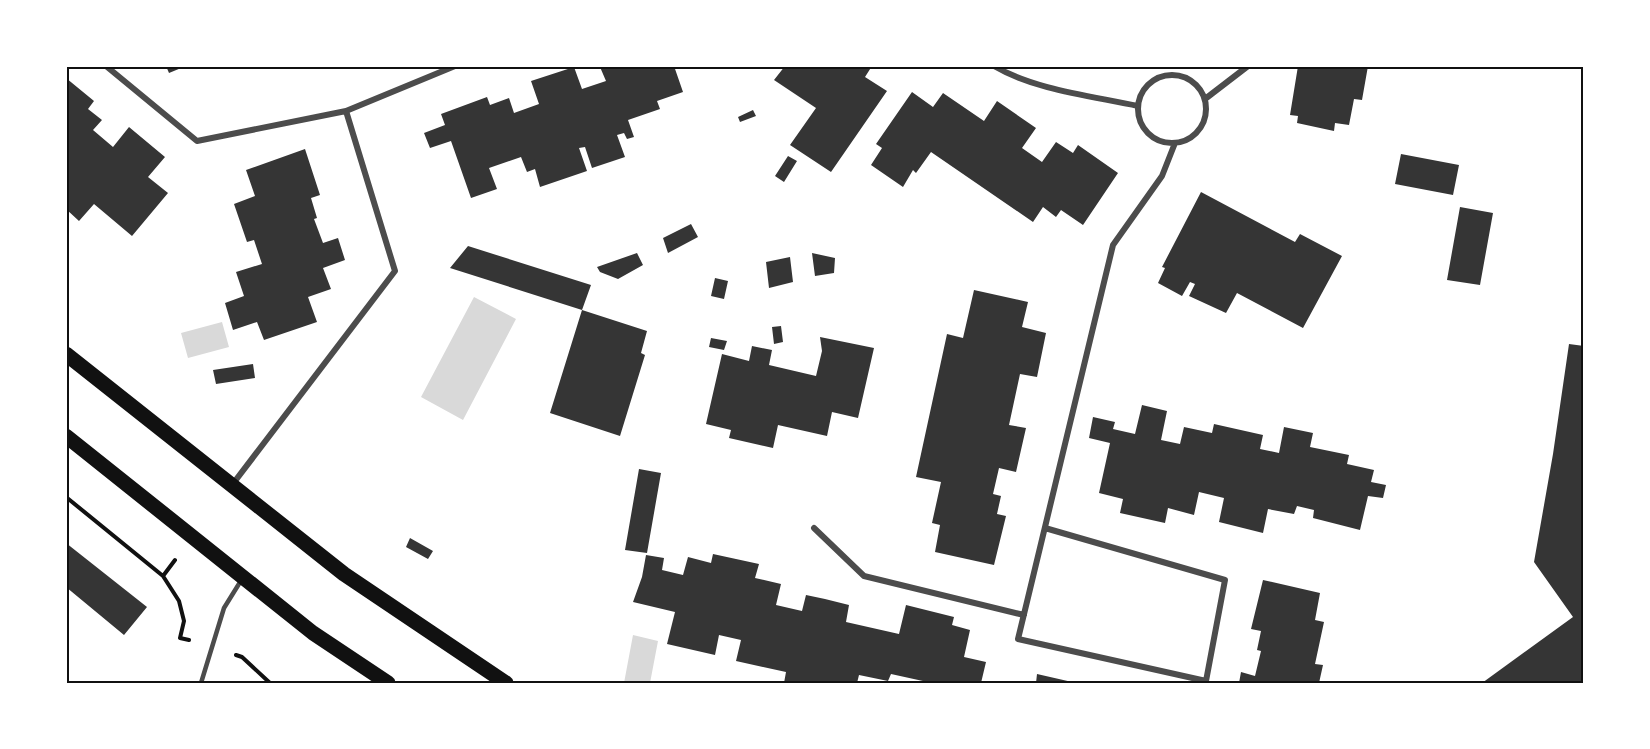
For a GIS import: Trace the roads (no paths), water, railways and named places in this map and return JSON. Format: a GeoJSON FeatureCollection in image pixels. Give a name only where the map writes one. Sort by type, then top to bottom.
{"type":"FeatureCollection","features":[{"type":"Feature","properties":{"kind":"main road"},"geometry":{"type":"LineString","coordinates":[[66,354],[344,574],[506,683]]}},
{"type":"Feature","properties":{"kind":"main road"},"geometry":{"type":"LineString","coordinates":[[66,436],[313,633],[388,683]]}},
{"type":"Feature","properties":{"kind":"street"},"geometry":{"type":"LineString","coordinates":[[106,66],[197,141],[346,111],[455,66]]}},
{"type":"Feature","properties":{"kind":"street"},"geometry":{"type":"LineString","coordinates":[[994,66],[1011,76],[1069,92],[1138,106]]}},
{"type":"Feature","properties":{"kind":"street"},"geometry":{"type":"LineString","coordinates":[[1205,99],[1248,66]]}},
{"type":"Feature","properties":{"kind":"street"},"geometry":{"type":"LineString","coordinates":[[1172,74],[1184,76],[1194,83],[1205,99],[1206,111],[1198,131],[1189,139],[1175,143],[1155,139],[1146,131],[1139,117],[1140,96],[1146,86],[1161,76],[1172,74]]}},
{"type":"Feature","properties":{"kind":"street"},"geometry":{"type":"LineString","coordinates":[[232,485],[395,271],[346,111]]}},
{"type":"Feature","properties":{"kind":"street"},"geometry":{"type":"LineString","coordinates":[[1045,528],[1225,580],[1206,681],[1018,639],[1113,245],[1162,176],[1175,143]]}},
{"type":"Feature","properties":{"kind":"street"},"geometry":{"type":"LineString","coordinates":[[814,528],[864,576],[1024,615]]}},
{"type":"Feature","properties":{"kind":"lane"},"geometry":{"type":"LineString","coordinates":[[201,683],[224,608],[243,577]]}}]}
